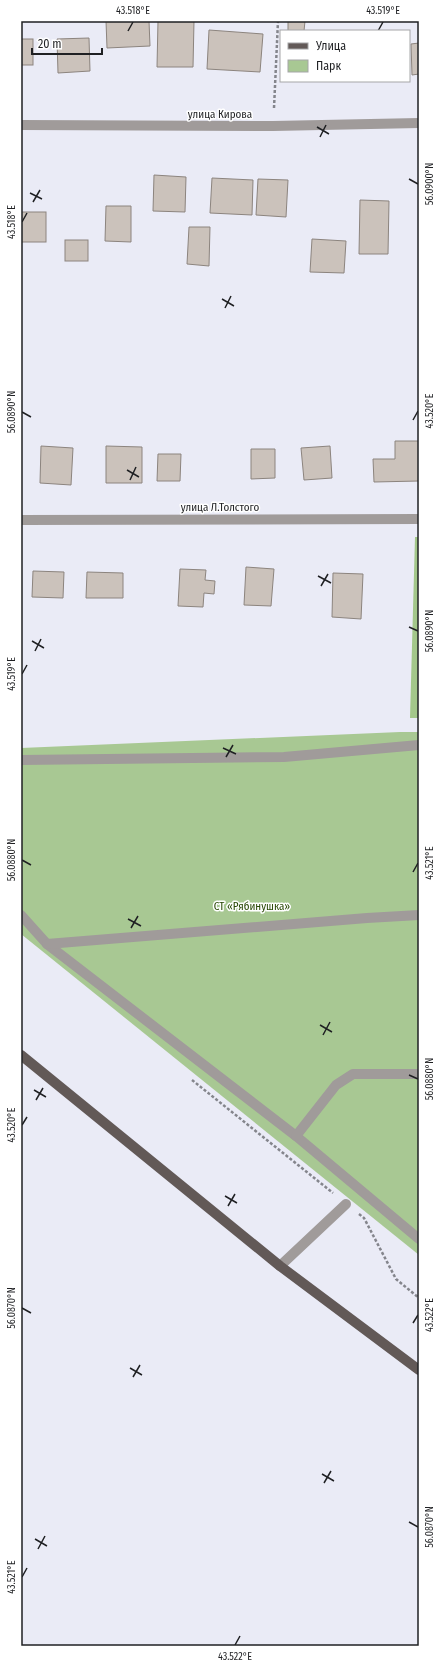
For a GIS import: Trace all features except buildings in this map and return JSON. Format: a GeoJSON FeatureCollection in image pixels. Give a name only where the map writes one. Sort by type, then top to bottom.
{"type":"FeatureCollection","features":[{"type":"Feature","properties":{"kind":"main road"},"geometry":{"type":"LineString","coordinates":[[21,1055],[280,1266],[419,1370]]}},
{"type":"Feature","properties":{"kind":"street","name":"улица Кирова"},"geometry":{"type":"LineString","coordinates":[[21,125],[273,126],[419,123]]}},
{"type":"Feature","properties":{"kind":"street","name":"улица Л.Толстого"},"geometry":{"type":"LineString","coordinates":[[21,520],[419,519]]}},
{"type":"Feature","properties":{"kind":"street"},"geometry":{"type":"LineString","coordinates":[[21,760],[284,757],[419,745]]}},
{"type":"Feature","properties":{"kind":"street"},"geometry":{"type":"LineString","coordinates":[[21,915],[47,944],[296,1136],[418,1237]]}},
{"type":"Feature","properties":{"kind":"street"},"geometry":{"type":"LineString","coordinates":[[47,944],[359,918],[419,915]]}},
{"type":"Feature","properties":{"kind":"street"},"geometry":{"type":"LineString","coordinates":[[296,1136],[336,1085],[353,1074],[419,1074]]}},
{"type":"Feature","properties":{"kind":"street"},"geometry":{"type":"LineString","coordinates":[[280,1266],[346,1204]]}},
{"type":"Feature","properties":{"kind":"path"},"geometry":{"type":"LineString","coordinates":[[273,126],[278,21]]}},
{"type":"Feature","properties":{"kind":"path"},"geometry":{"type":"LineString","coordinates":[[187,1076],[364,1218],[396,1279],[419,1298]]}},
{"type":"Feature","properties":{"kind":"green space"},"geometry":{"type":"Polygon","coordinates":[[[415,537],[419,537],[419,718],[410,718],[415,537]]]}},
{"type":"Feature","properties":{"kind":"green space","name":"СТ «Рябинушка»"},"geometry":{"type":"Polygon","coordinates":[[[419,732],[419,1255],[21,934],[21,748],[419,732]]]}}]}
